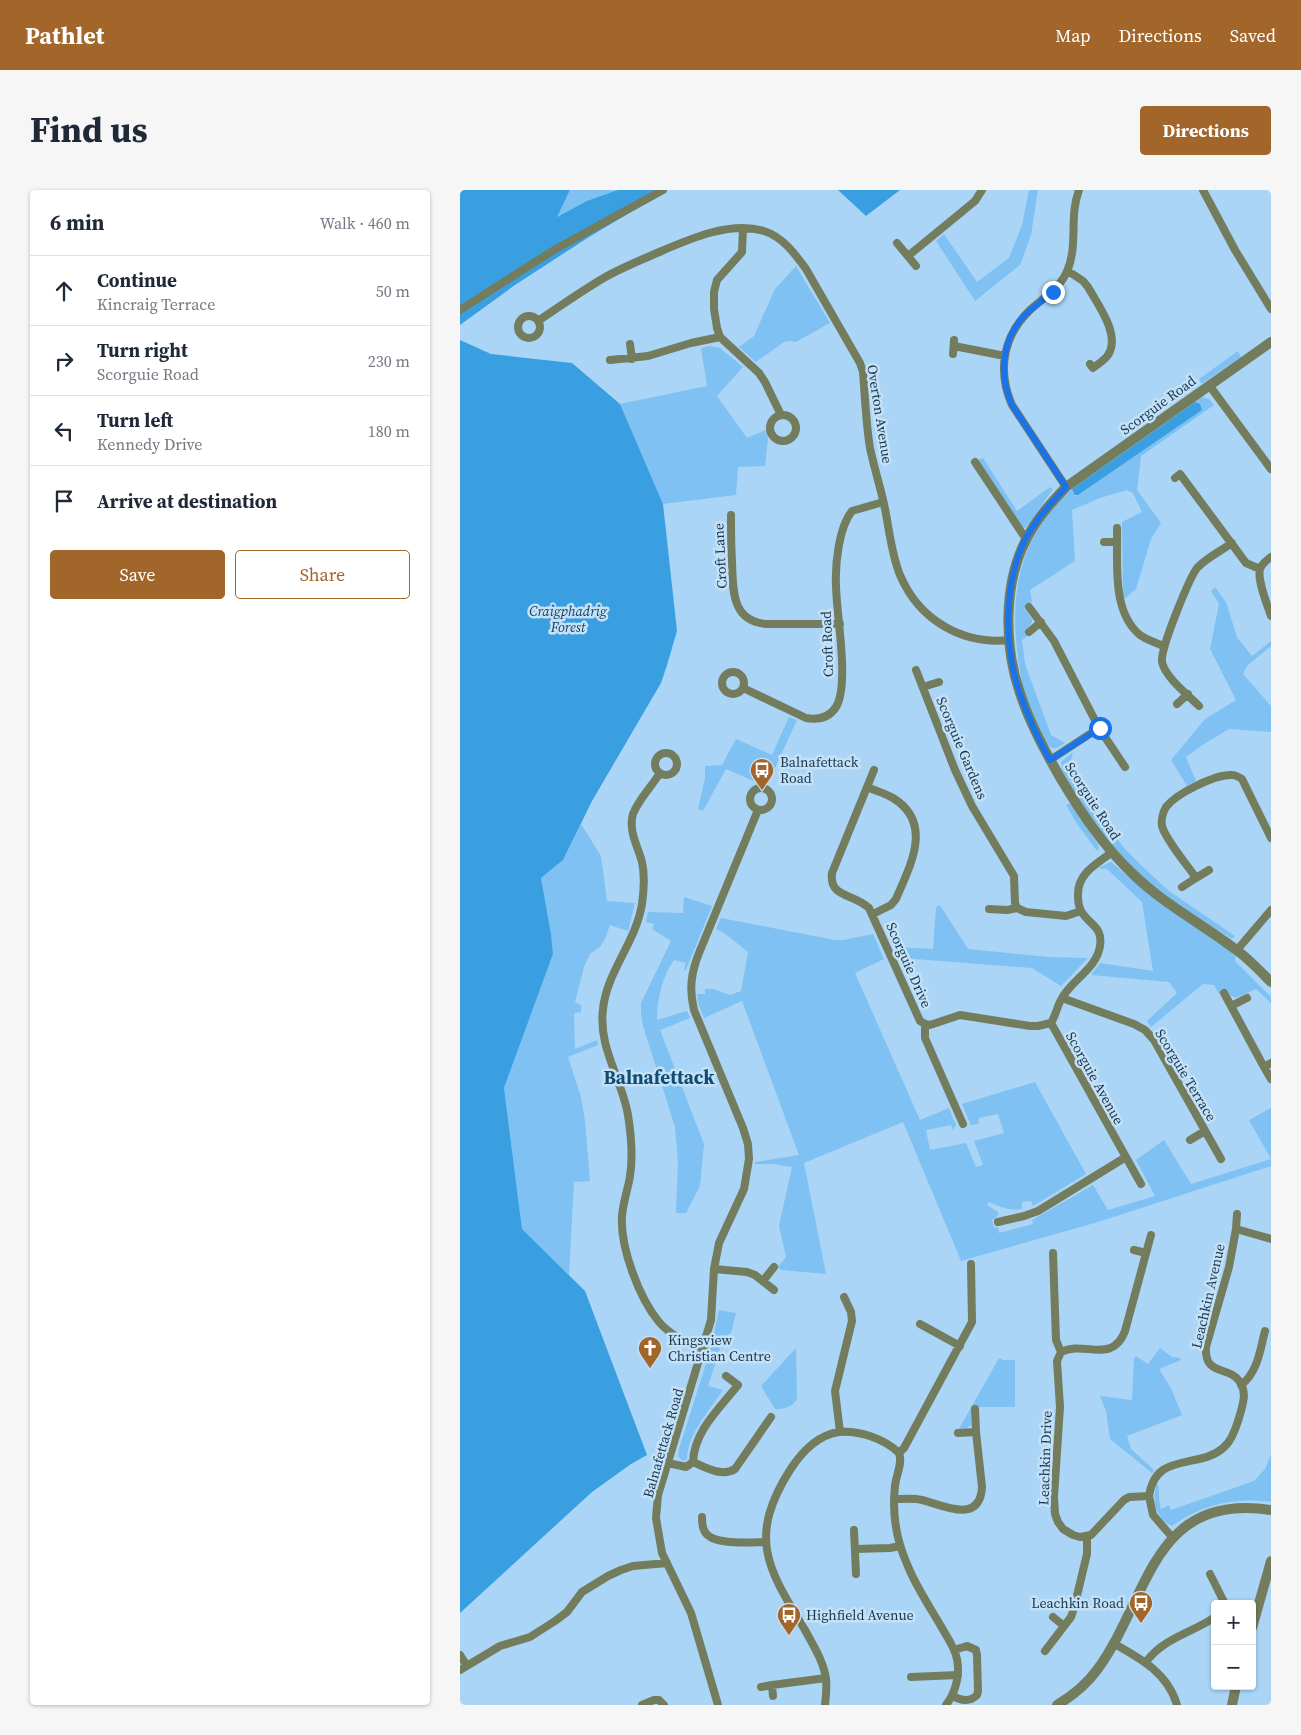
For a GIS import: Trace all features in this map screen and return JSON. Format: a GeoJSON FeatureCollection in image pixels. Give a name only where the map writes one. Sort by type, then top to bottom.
{"type":"FeatureCollection","features":[{"type":"Feature","properties":{"kind":"street"},"geometry":{"type":"LineString","coordinates":[[460,310],[554,250],[663,190]]}},
{"type":"Feature","properties":{"kind":"street"},"geometry":{"type":"LineString","coordinates":[[908,256],[975,201],[982,190]]}},
{"type":"Feature","properties":{"kind":"street"},"geometry":{"type":"LineString","coordinates":[[1066,487],[1012,405],[1006,392],[1004,378],[1005,356],[1008,343],[1015,328],[1031,310],[1053,292],[1068,271],[1073,253],[1074,210],[1080,190]]}},
{"type":"Feature","properties":{"kind":"street"},"geometry":{"type":"LineString","coordinates":[[1203,190],[1235,250],[1271,309]]}},
{"type":"Feature","properties":{"kind":"street"},"geometry":{"type":"LineString","coordinates":[[743,229],[742,252],[714,286],[714,309],[717,328],[720,337],[759,373],[766,382],[781,416]]}},
{"type":"Feature","properties":{"kind":"street","name":"Overton Avenue"},"geometry":{"type":"LineString","coordinates":[[538,321],[617,270],[695,238],[716,232],[743,229],[764,231],[785,244],[796,255],[860,363],[863,372],[870,450],[899,573],[915,602],[942,625],[956,632],[984,641],[1010,640]]}},
{"type":"Feature","properties":{"kind":"street"},"geometry":{"type":"LineString","coordinates":[[897,243],[916,266]]}},
{"type":"Feature","properties":{"kind":"street"},"geometry":{"type":"LineString","coordinates":[[1068,271],[1083,281],[1088,287],[1112,335],[1111,347],[1106,357],[1093,368],[1090,364]]}},
{"type":"Feature","properties":{"kind":"street"},"geometry":{"type":"LineString","coordinates":[[610,360],[648,356],[691,343],[720,337]]}},
{"type":"Feature","properties":{"kind":"street","name":"Scorguie Road"},"geometry":{"type":"LineString","coordinates":[[1271,342],[1066,487],[1044,510],[1026,539],[1018,559],[1010,596],[1010,640],[1019,693],[1032,725],[1071,795],[1111,853],[1136,877],[1237,950],[1271,982]]}},
{"type":"Feature","properties":{"kind":"street"},"geometry":{"type":"LineString","coordinates":[[630,344],[632,359]]}},
{"type":"Feature","properties":{"kind":"street"},"geometry":{"type":"LineString","coordinates":[[954,347],[1005,356]]}},
{"type":"Feature","properties":{"kind":"street"},"geometry":{"type":"LineString","coordinates":[[1209,385],[1271,469]]}},
{"type":"Feature","properties":{"kind":"street"},"geometry":{"type":"LineString","coordinates":[[975,462],[1026,539]]}},
{"type":"Feature","properties":{"kind":"street"},"geometry":{"type":"LineString","coordinates":[[1175,478],[1180,474],[1246,563],[1260,569]]}},
{"type":"Feature","properties":{"kind":"street","name":"Croft Road"},"geometry":{"type":"LineString","coordinates":[[743,688],[806,718],[816,720],[832,712],[839,699],[842,666],[836,586],[838,553],[846,521],[852,511],[883,502]]}},
{"type":"Feature","properties":{"kind":"street","name":"Croft Lane"},"geometry":{"type":"LineString","coordinates":[[730,515],[734,596],[741,612],[748,619],[755,623],[766,624],[840,624]]}},
{"type":"Feature","properties":{"kind":"street"},"geometry":{"type":"LineString","coordinates":[[1117,528],[1118,589],[1123,612],[1128,622],[1141,636],[1164,646]]}},
{"type":"Feature","properties":{"kind":"street"},"geometry":{"type":"LineString","coordinates":[[1104,542],[1117,542]]}},
{"type":"Feature","properties":{"kind":"street"},"geometry":{"type":"LineString","coordinates":[[1199,706],[1171,677],[1164,666],[1162,655],[1194,574],[1201,564],[1232,543]]}},
{"type":"Feature","properties":{"kind":"street"},"geometry":{"type":"LineString","coordinates":[[1271,557],[1260,569],[1261,584],[1271,616]]}},
{"type":"Feature","properties":{"kind":"street"},"geometry":{"type":"LineString","coordinates":[[1030,607],[1054,641],[1100,728],[1125,767]]}},
{"type":"Feature","properties":{"kind":"street"},"geometry":{"type":"LineString","coordinates":[[1029,632],[1041,622]]}},
{"type":"Feature","properties":{"kind":"street","name":"Scorguie Gardens"},"geometry":{"type":"LineString","coordinates":[[916,670],[955,770],[972,806],[1012,870],[1016,886],[1015,903],[1017,908]]}},
{"type":"Feature","properties":{"kind":"street"},"geometry":{"type":"LineString","coordinates":[[923,687],[939,682]]}},
{"type":"Feature","properties":{"kind":"street"},"geometry":{"type":"LineString","coordinates":[[1177,704],[1188,694]]}},
{"type":"Feature","properties":{"kind":"street"},"geometry":{"type":"LineString","coordinates":[[1050,760],[1100,728]]}},
{"type":"Feature","properties":{"kind":"street","name":"Scorguie Drive"},"geometry":{"type":"LineString","coordinates":[[874,770],[832,873],[831,881],[833,888],[838,892],[858,900],[869,908],[920,1021],[925,1024],[936,1023],[960,1015],[1030,1026],[1051,1023]]}},
{"type":"Feature","properties":{"kind":"street"},"geometry":{"type":"LineString","coordinates":[[660,774],[637,807],[633,816],[632,828],[643,872],[642,902],[639,920],[610,981],[605,996],[602,1027],[604,1040],[626,1106],[630,1128],[631,1169],[622,1216],[624,1244],[650,1310],[660,1322],[682,1341],[704,1348]]}},
{"type":"Feature","properties":{"kind":"street"},"geometry":{"type":"LineString","coordinates":[[1196,878],[1165,834],[1162,825],[1162,815],[1166,807],[1196,786],[1230,775],[1242,779],[1271,838]]}},
{"type":"Feature","properties":{"kind":"street","name":"Scorguie Drive"},"geometry":{"type":"LineString","coordinates":[[867,787],[892,797],[901,804],[913,822],[916,837],[914,852],[896,899],[891,905],[872,914]]}},
{"type":"Feature","properties":{"kind":"street","name":"Balnafettack Road"},"geometry":{"type":"LineString","coordinates":[[718,1705],[691,1613],[666,1562],[659,1542],[656,1518],[658,1495],[704,1348],[713,1307],[714,1269],[719,1243],[744,1189],[749,1159],[748,1144],[743,1128],[694,1010],[691,996],[691,981],[693,969],[758,810]]}},
{"type":"Feature","properties":{"kind":"street"},"geometry":{"type":"LineString","coordinates":[[989,909],[1007,910],[1017,908],[1026,912],[1066,916],[1081,911],[1078,900],[1078,888],[1081,878],[1087,870],[1111,853]]}},
{"type":"Feature","properties":{"kind":"street"},"geometry":{"type":"LineString","coordinates":[[1182,887],[1209,870]]}},
{"type":"Feature","properties":{"kind":"street"},"geometry":{"type":"LineString","coordinates":[[1237,950],[1271,910]]}},
{"type":"Feature","properties":{"kind":"street","name":"Scorguie Avenue"},"geometry":{"type":"LineString","coordinates":[[1081,911],[1098,930],[1100,947],[1091,965],[1062,998],[1051,1023],[1141,1184]]}},
{"type":"Feature","properties":{"kind":"street"},"geometry":{"type":"LineString","coordinates":[[1224,993],[1268,1065],[1271,1078]]}},
{"type":"Feature","properties":{"kind":"street","name":"Scorguie Terrace"},"geometry":{"type":"LineString","coordinates":[[1062,998],[1134,1024],[1144,1030],[1154,1040],[1222,1159]]}},
{"type":"Feature","properties":{"kind":"street"},"geometry":{"type":"LineString","coordinates":[[1232,1006],[1247,998]]}},
{"type":"Feature","properties":{"kind":"street","name":"Scorguie Drive"},"geometry":{"type":"LineString","coordinates":[[925,1024],[925,1038],[963,1124]]}},
{"type":"Feature","properties":{"kind":"street"},"geometry":{"type":"LineString","coordinates":[[1190,1140],[1205,1131]]}},
{"type":"Feature","properties":{"kind":"street"},"geometry":{"type":"LineString","coordinates":[[998,1222],[1038,1211],[1126,1157]]}},
{"type":"Feature","properties":{"kind":"street"},"geometry":{"type":"LineString","coordinates":[[1236,1229],[1237,1214]]}},
{"type":"Feature","properties":{"kind":"street","name":"Leachkin Avenue"},"geometry":{"type":"LineString","coordinates":[[1242,1385],[1236,1377],[1216,1370],[1211,1366],[1206,1356],[1206,1350],[1229,1267],[1236,1229],[1271,1239]]}},
{"type":"Feature","properties":{"kind":"street"},"geometry":{"type":"LineString","coordinates":[[1061,1352],[1072,1349],[1104,1350],[1118,1344],[1125,1331],[1151,1235]]}},
{"type":"Feature","properties":{"kind":"street"},"geometry":{"type":"LineString","coordinates":[[1134,1250],[1146,1253]]}},
{"type":"Feature","properties":{"kind":"street","name":"Leachkin Drive"},"geometry":{"type":"LineString","coordinates":[[1053,1253],[1056,1340],[1061,1352],[1057,1361],[1060,1407],[1054,1497],[1055,1514],[1063,1529],[1073,1535],[1087,1537]]}},
{"type":"Feature","properties":{"kind":"street"},"geometry":{"type":"LineString","coordinates":[[899,1453],[904,1448],[972,1322],[971,1264]]}},
{"type":"Feature","properties":{"kind":"street"},"geometry":{"type":"LineString","coordinates":[[763,1282],[774,1267]]}},
{"type":"Feature","properties":{"kind":"street"},"geometry":{"type":"LineString","coordinates":[[714,1269],[747,1272],[755,1275],[774,1290]]}},
{"type":"Feature","properties":{"kind":"street"},"geometry":{"type":"LineString","coordinates":[[961,1274],[971,1274]]}},
{"type":"Feature","properties":{"kind":"street"},"geometry":{"type":"LineString","coordinates":[[840,1432],[835,1391],[852,1321],[851,1312],[844,1298]]}},
{"type":"Feature","properties":{"kind":"street"},"geometry":{"type":"LineString","coordinates":[[928,1329],[932,1320]]}},
{"type":"Feature","properties":{"kind":"street"},"geometry":{"type":"LineString","coordinates":[[920,1324],[960,1346]]}},
{"type":"Feature","properties":{"kind":"street"},"geometry":{"type":"LineString","coordinates":[[1172,1537],[1153,1515],[1149,1496],[1153,1480],[1156,1474],[1164,1468],[1218,1452],[1232,1439],[1244,1399],[1242,1385],[1252,1376],[1265,1331]]}},
{"type":"Feature","properties":{"kind":"street"},"geometry":{"type":"LineString","coordinates":[[668,1463],[686,1468],[693,1462],[694,1450],[702,1431],[738,1385],[726,1376]]}},
{"type":"Feature","properties":{"kind":"street"},"geometry":{"type":"LineString","coordinates":[[894,1499],[922,1500],[961,1510],[974,1506],[982,1495],[975,1409]]}},
{"type":"Feature","properties":{"kind":"street"},"geometry":{"type":"LineString","coordinates":[[693,1462],[718,1472],[730,1473],[736,1469],[771,1417]]}},
{"type":"Feature","properties":{"kind":"street"},"geometry":{"type":"LineString","coordinates":[[825,1705],[826,1678],[820,1659],[776,1580],[769,1562],[766,1542],[768,1519],[772,1505],[793,1464],[812,1444],[840,1432],[863,1434],[891,1446],[899,1453],[900,1461],[895,1483],[894,1517],[900,1546],[915,1582],[957,1658],[958,1675],[952,1696],[946,1705]]}},
{"type":"Feature","properties":{"kind":"street"},"geometry":{"type":"LineString","coordinates":[[958,1433],[976,1432]]}},
{"type":"Feature","properties":{"kind":"street"},"geometry":{"type":"LineString","coordinates":[[1045,1651],[1071,1617],[1087,1554],[1087,1537],[1096,1532],[1129,1496],[1149,1496]]}},
{"type":"Feature","properties":{"kind":"street"},"geometry":{"type":"LineString","coordinates":[[1056,1705],[1077,1691],[1096,1672],[1162,1551],[1172,1537],[1199,1518],[1226,1509],[1240,1507],[1271,1510]]}},
{"type":"Feature","properties":{"kind":"street"},"geometry":{"type":"LineString","coordinates":[[702,1517],[704,1532],[708,1537],[727,1542],[766,1542]]}},
{"type":"Feature","properties":{"kind":"street"},"geometry":{"type":"LineString","coordinates":[[854,1530],[856,1574]]}},
{"type":"Feature","properties":{"kind":"street"},"geometry":{"type":"LineString","coordinates":[[855,1549],[900,1546]]}},
{"type":"Feature","properties":{"kind":"street"},"geometry":{"type":"LineString","coordinates":[[1256,1614],[1271,1561]]}},
{"type":"Feature","properties":{"kind":"street"},"geometry":{"type":"LineString","coordinates":[[460,1655],[464,1668],[500,1646],[530,1636],[555,1621],[567,1612],[582,1592],[608,1576],[633,1566],[666,1562]]}},
{"type":"Feature","properties":{"kind":"street"},"geometry":{"type":"LineString","coordinates":[[1210,1574],[1223,1600]]}},
{"type":"Feature","properties":{"kind":"street"},"geometry":{"type":"LineString","coordinates":[[1053,1617],[1064,1626]]}},
{"type":"Feature","properties":{"kind":"street"},"geometry":{"type":"LineString","coordinates":[[1146,1662],[1151,1655],[1168,1641],[1211,1620]]}},
{"type":"Feature","properties":{"kind":"street"},"geometry":{"type":"LineString","coordinates":[[1113,1643],[1146,1662],[1170,1689],[1177,1705]]}},
{"type":"Feature","properties":{"kind":"street"},"geometry":{"type":"LineString","coordinates":[[952,1696],[962,1700],[969,1700],[977,1696],[978,1690],[976,1650],[967,1646],[954,1650]]}},
{"type":"Feature","properties":{"kind":"street"},"geometry":{"type":"LineString","coordinates":[[911,1677],[958,1675]]}},
{"type":"Feature","properties":{"kind":"street"},"geometry":{"type":"LineString","coordinates":[[761,1687],[826,1678]]}},
{"type":"Feature","properties":{"kind":"street"},"geometry":{"type":"LineString","coordinates":[[772,1685],[774,1696]]}},
{"type":"Feature","properties":{"kind":"street"},"geometry":{"type":"LineString","coordinates":[[1232,1705],[1235,1690]]}},
{"type":"Feature","properties":{"kind":"street"},"geometry":{"type":"LineString","coordinates":[[642,1705],[654,1700],[659,1700],[664,1705]]}},
{"type":"Feature","properties":{"kind":"shaded area"},"geometry":{"type":"Polygon","coordinates":[[[570,190],[618,190],[556,217],[570,190]]]}},
{"type":"Feature","properties":{"kind":"shaded area"},"geometry":{"type":"Polygon","coordinates":[[[1029,190],[1038,190],[1031,235],[1020,265],[975,301],[936,241],[944,234],[977,282],[1009,258],[1022,225],[1029,190]]]}},
{"type":"Feature","properties":{"kind":"shaded area"},"geometry":{"type":"Polygon","coordinates":[[[796,266],[830,323],[796,342],[784,342],[756,362],[739,347],[754,336],[775,289],[796,266]]]}},
{"type":"Feature","properties":{"kind":"shaded area"},"geometry":{"type":"Polygon","coordinates":[[[710,346],[720,348],[743,367],[717,396],[747,438],[766,430],[768,438],[765,466],[738,467],[736,495],[663,504],[620,404],[707,386],[701,348],[710,346]]]}},
{"type":"Feature","properties":{"kind":"shaded area"},"geometry":{"type":"Polygon","coordinates":[[[1238,351],[1241,357],[1201,383],[1199,379],[1238,351]]]}},
{"type":"Feature","properties":{"kind":"shaded area"},"geometry":{"type":"Polygon","coordinates":[[[1202,397],[1209,399],[1214,405],[1141,456],[1137,490],[1161,523],[1151,539],[1136,589],[1123,600],[1122,522],[1142,512],[1133,493],[1127,490],[1100,498],[1072,510],[1075,561],[1030,590],[1032,601],[1024,608],[1032,619],[1032,623],[1026,629],[1029,635],[1022,640],[1025,664],[1051,735],[1065,743],[1057,748],[1052,748],[1042,736],[1029,704],[1022,681],[1018,657],[1015,627],[1018,584],[1030,545],[1052,510],[1072,489],[1076,496],[1078,495],[1201,410],[1201,406],[1195,402],[1202,397]]]}},
{"type":"Feature","properties":{"kind":"shaded area"},"geometry":{"type":"Polygon","coordinates":[[[983,458],[1017,511],[1050,487],[1053,489],[1026,528],[1020,526],[978,460],[983,458]]]}},
{"type":"Feature","properties":{"kind":"shaded area"},"geometry":{"type":"Polygon","coordinates":[[[1215,587],[1226,602],[1237,637],[1252,656],[1271,641],[1271,646],[1247,666],[1243,674],[1271,706],[1271,732],[1229,729],[1201,746],[1186,757],[1196,781],[1187,786],[1171,760],[1205,719],[1236,700],[1210,649],[1219,604],[1211,591],[1215,587]]]}},
{"type":"Feature","properties":{"kind":"shaded area"},"geometry":{"type":"Polygon","coordinates":[[[789,717],[797,720],[768,783],[758,783],[726,769],[703,811],[698,809],[705,778],[705,766],[722,765],[736,739],[772,755],[789,717]]]}},
{"type":"Feature","properties":{"kind":"shaded area"},"geometry":{"type":"Polygon","coordinates":[[[1073,752],[1069,766],[1099,815],[1125,849],[1169,891],[1235,936],[1232,939],[1177,904],[1126,863],[1094,822],[1063,772],[1061,762],[1073,752]]]}},
{"type":"Feature","properties":{"kind":"shaded area"},"geometry":{"type":"Polygon","coordinates":[[[1070,803],[1098,844],[1099,848],[1097,851],[1066,805],[1070,803]]]}},
{"type":"Feature","properties":{"kind":"shaded area"},"geometry":{"type":"Polygon","coordinates":[[[581,824],[601,856],[607,901],[635,903],[628,931],[610,925],[600,947],[590,954],[584,967],[575,1002],[581,1005],[581,1012],[574,1013],[575,1049],[597,1040],[598,1045],[568,1057],[581,1097],[590,1181],[574,1182],[569,1275],[522,1229],[504,1088],[553,954],[541,878],[563,860],[581,824]]]}},
{"type":"Feature","properties":{"kind":"shaded area"},"geometry":{"type":"Polygon","coordinates":[[[1111,862],[1154,898],[1236,955],[1235,961],[1271,997],[1271,1003],[1256,989],[1236,998],[1230,995],[1227,990],[1219,994],[1214,985],[1203,984],[1151,1027],[1147,1021],[1177,993],[1169,982],[1091,975],[1100,963],[1153,971],[1142,902],[1107,869],[1098,868],[1111,862]]]}},
{"type":"Feature","properties":{"kind":"shaded area"},"geometry":{"type":"Polygon","coordinates":[[[684,897],[712,906],[686,970],[684,970],[686,963],[674,960],[663,981],[658,1005],[657,1020],[687,1011],[690,1018],[660,1030],[704,1144],[700,1186],[686,1213],[676,1213],[678,1161],[675,1127],[643,1026],[641,1003],[671,941],[652,929],[654,924],[646,922],[648,912],[683,913],[684,897]]]}},
{"type":"Feature","properties":{"kind":"shaded area"},"geometry":{"type":"Polygon","coordinates":[[[940,905],[968,949],[1048,957],[1088,958],[1061,986],[1032,968],[902,958],[897,954],[894,947],[933,949],[936,907],[940,905]]]}},
{"type":"Feature","properties":{"kind":"shaded area"},"geometry":{"type":"Polygon","coordinates":[[[721,918],[835,940],[873,934],[884,959],[855,973],[920,1120],[949,1108],[956,1125],[953,1130],[951,1125],[926,1130],[930,1150],[966,1143],[976,1167],[983,1165],[974,1141],[1004,1133],[998,1114],[979,1118],[978,1124],[971,1125],[962,1104],[1035,1082],[1086,1174],[1033,1206],[1031,1201],[1022,1202],[1022,1209],[1009,1209],[989,1202],[987,1205],[998,1212],[998,1216],[992,1220],[994,1228],[998,1227],[999,1233],[1033,1224],[1032,1220],[1093,1185],[1108,1210],[1155,1196],[1136,1160],[1164,1140],[1191,1184],[1271,1159],[1271,1166],[1098,1222],[961,1261],[903,1122],[804,1163],[826,1274],[781,1270],[778,1267],[786,1257],[779,1226],[792,1167],[755,1164],[755,1162],[799,1155],[742,1001],[704,1018],[698,1003],[697,994],[705,994],[705,989],[714,989],[730,995],[741,991],[748,952],[716,929],[721,918]]]}},
{"type":"Feature","properties":{"kind":"shaded area"},"geometry":{"type":"Polygon","coordinates":[[[1271,1108],[1271,1159],[1249,1120],[1271,1108]]]}},
{"type":"Feature","properties":{"kind":"shaded area"},"geometry":{"type":"Polygon","coordinates":[[[719,1310],[736,1313],[731,1333],[723,1339],[708,1386],[723,1390],[695,1431],[688,1449],[687,1459],[683,1461],[678,1456],[679,1449],[710,1351],[719,1310]]]}},
{"type":"Feature","properties":{"kind":"shaded area"},"geometry":{"type":"Polygon","coordinates":[[[796,1348],[797,1399],[788,1407],[775,1409],[761,1386],[796,1348]]]}},
{"type":"Feature","properties":{"kind":"shaded area"},"geometry":{"type":"Polygon","coordinates":[[[1160,1348],[1172,1357],[1180,1358],[1181,1360],[1159,1369],[1171,1388],[1182,1415],[1127,1436],[1131,1449],[1154,1470],[1152,1473],[1110,1439],[1106,1411],[1100,1396],[1132,1400],[1134,1358],[1136,1356],[1148,1364],[1160,1348]]]}},
{"type":"Feature","properties":{"kind":"shaded area"},"geometry":{"type":"Polygon","coordinates":[[[999,1358],[1015,1360],[1015,1407],[971,1407],[999,1358]]]}},
{"type":"Feature","properties":{"kind":"shaded area"},"geometry":{"type":"Polygon","coordinates":[[[971,1408],[971,1425],[966,1429],[959,1429],[971,1408]]]}},
{"type":"Feature","properties":{"kind":"shaded area"},"geometry":{"type":"Polygon","coordinates":[[[1271,1454],[1271,1502],[1245,1501],[1219,1504],[1195,1512],[1172,1526],[1162,1519],[1156,1509],[1155,1490],[1157,1484],[1159,1487],[1161,1509],[1169,1505],[1171,1510],[1254,1481],[1265,1469],[1271,1454]]]}},
{"type":"Feature","properties":{"kind":"green space"},"geometry":{"type":"Polygon","coordinates":[[[460,190],[570,190],[557,217],[587,201],[618,190],[668,190],[589,237],[515,285],[460,325],[460,190]]]}},
{"type":"Feature","properties":{"kind":"green space"},"geometry":{"type":"Polygon","coordinates":[[[838,190],[900,190],[866,216],[838,190]]]}},
{"type":"Feature","properties":{"kind":"green space","name":"Craigphadrig Forest"},"geometry":{"type":"Polygon","coordinates":[[[460,340],[491,354],[572,363],[620,404],[663,504],[677,631],[661,683],[592,801],[563,860],[541,878],[553,954],[504,1088],[522,1229],[585,1291],[647,1455],[592,1492],[460,1613],[460,340]]]}},
{"type":"Feature","properties":{"kind":"green space"},"geometry":{"type":"Polygon","coordinates":[[[1195,402],[1200,404],[1202,410],[1078,495],[1075,495],[1072,489],[1195,402]]]}},
{"type":"Feature","properties":{"kind":"place","name":"Balnafettack Road"},"geometry":{"type":"Point","coordinates":[762,791]}},
{"type":"Feature","properties":{"kind":"place","name":"Kingsview Christian Centre"},"geometry":{"type":"Point","coordinates":[650,1369]}},
{"type":"Feature","properties":{"kind":"place","name":"Leachkin Road"},"geometry":{"type":"Point","coordinates":[1141,1624]}},
{"type":"Feature","properties":{"kind":"place","name":"Highfield Avenue"},"geometry":{"type":"Point","coordinates":[789,1636]}},
{"type":"Feature","properties":{"kind":"district","name":"Balnafettack"},"geometry":{"type":"Point","coordinates":[659,1077]}},
{"type":"Feature","properties":{"kind":"route"},"geometry":{"type":"LineString","coordinates":[[1053,292],[1022,318],[1015,328],[1008,343],[1003,369],[1006,392],[1012,405],[1066,487],[1044,510],[1034,524],[1018,559],[1012,580],[1009,612],[1012,662],[1019,693],[1032,725],[1050,760],[1100,728]]}}]}
